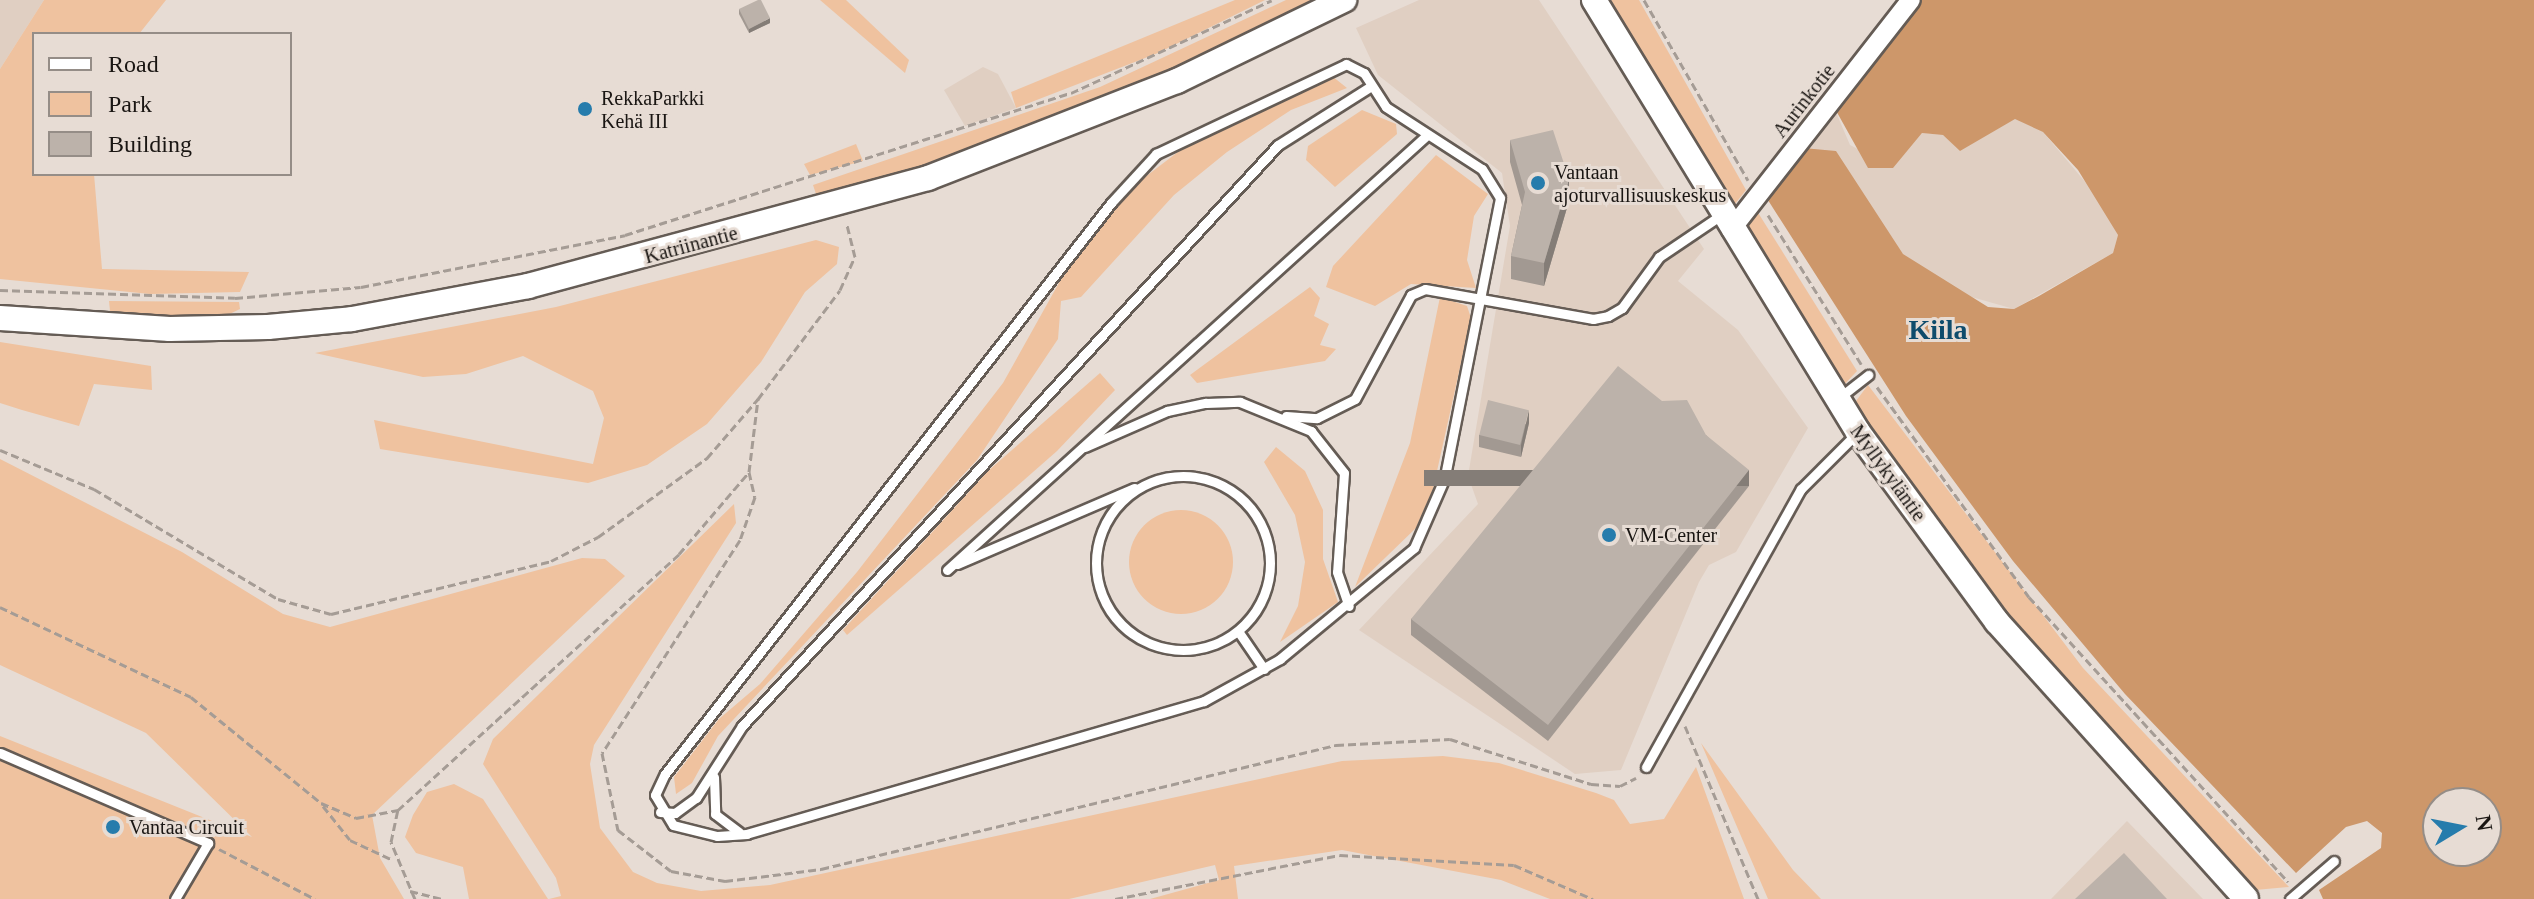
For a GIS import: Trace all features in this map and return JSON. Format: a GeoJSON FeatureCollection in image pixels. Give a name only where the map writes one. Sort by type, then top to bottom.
{"type":"FeatureCollection","features":[{"type":"Feature","properties":{"kind":"main road","name":"Katriinantie"},"geometry":{"type":"LineString","coordinates":[[0,318],[170,329],[352,319],[528,286],[840,206],[1095,116],[1344,0]]}},
{"type":"Feature","properties":{"kind":"main road","name":"Myllykyläntie"},"geometry":{"type":"LineString","coordinates":[[1594,0],[1726,222],[1858,432],[1997,622],[2246,899]]}},
{"type":"Feature","properties":{"kind":"street","name":"Aurinkotie"},"geometry":{"type":"LineString","coordinates":[[1726,222],[1757,196],[1911,0]]}},
{"type":"Feature","properties":{"kind":"lane"},"geometry":{"type":"LineString","coordinates":[[1338,66],[1357,68],[1368,88],[1427,135],[1482,169],[1500,198],[1485,302],[1436,508],[1414,548],[1349,606],[1264,669],[1191,705],[747,834],[692,832],[660,812],[655,795],[665,774],[1156,154],[1338,66]]}},
{"type":"Feature","properties":{"kind":"lane"},"geometry":{"type":"LineString","coordinates":[[660,812],[684,808],[717,766],[742,726],[1278,145],[1368,88]]}},
{"type":"Feature","properties":{"kind":"lane"},"geometry":{"type":"LineString","coordinates":[[1148,483],[1112,511],[1096,553],[1103,598],[1115,618],[1131,634],[1173,650],[1218,643],[1238,631],[1269,578],[1257,518],[1209,480],[1148,483],[1045,520],[947,570],[1427,135]]}},
{"type":"Feature","properties":{"kind":"lane"},"geometry":{"type":"LineString","coordinates":[[1078,450],[1167,411],[1206,403],[1240,402],[1286,416],[1317,418],[1355,399],[1411,295],[1425,289],[1485,302],[1608,316],[1622,308],[1659,257],[1726,222]]}},
{"type":"Feature","properties":{"kind":"lane"},"geometry":{"type":"LineString","coordinates":[[1837,399],[1868,375]]}},
{"type":"Feature","properties":{"kind":"lane"},"geometry":{"type":"LineString","coordinates":[[1286,416],[1331,449],[1344,473],[1341,588],[1349,606]]}},
{"type":"Feature","properties":{"kind":"lane"},"geometry":{"type":"LineString","coordinates":[[1646,767],[1801,489],[1858,432]]}},
{"type":"Feature","properties":{"kind":"lane"},"geometry":{"type":"LineString","coordinates":[[1238,631],[1264,669]]}},
{"type":"Feature","properties":{"kind":"lane"},"geometry":{"type":"LineString","coordinates":[[0,753],[208,843],[175,899]]}},
{"type":"Feature","properties":{"kind":"lane"},"geometry":{"type":"LineString","coordinates":[[717,766],[715,814],[731,831],[747,834]]}},
{"type":"Feature","properties":{"kind":"lane"},"geometry":{"type":"LineString","coordinates":[[2294,895],[2334,861]]}},
{"type":"Feature","properties":{"kind":"path"},"geometry":{"type":"LineString","coordinates":[[0,290],[135,300],[264,296],[361,287],[625,235],[1071,93],[1272,0]]}},
{"type":"Feature","properties":{"kind":"path"},"geometry":{"type":"LineString","coordinates":[[1644,0],[1757,196],[1868,375],[2029,597],[2294,895]]}},
{"type":"Feature","properties":{"kind":"path"},"geometry":{"type":"LineString","coordinates":[[0,450],[94,489],[278,599],[331,614],[551,561],[598,537],[707,458],[758,399],[840,290],[855,257],[840,206]]}},
{"type":"Feature","properties":{"kind":"path"},"geometry":{"type":"LineString","coordinates":[[321,803],[356,818],[398,810],[679,554],[749,472],[758,399]]}},
{"type":"Feature","properties":{"kind":"path"},"geometry":{"type":"LineString","coordinates":[[0,607],[191,697],[321,803],[350,840],[370,856],[394,860]]}},
{"type":"Feature","properties":{"kind":"path"},"geometry":{"type":"LineString","coordinates":[[1678,708],[1758,899]]}},
{"type":"Feature","properties":{"kind":"path"},"geometry":{"type":"LineString","coordinates":[[398,810],[394,860],[415,899]]}},
{"type":"Feature","properties":{"kind":"path"},"geometry":{"type":"LineString","coordinates":[[208,843],[315,899]]}},
{"type":"Feature","properties":{"kind":"path"},"geometry":{"type":"LineString","coordinates":[[1115,899],[1201,878],[1356,856],[1514,865],[1593,899]]}},
{"type":"Feature","properties":{"kind":"path"},"geometry":{"type":"LineString","coordinates":[[410,891],[441,899]]}},
{"type":"Feature","properties":{"kind":"shaded area"},"geometry":{"type":"Polygon","coordinates":[[[0,0],[44,0],[0,69],[0,0]]]}},
{"type":"Feature","properties":{"kind":"shaded area"},"geometry":{"type":"Polygon","coordinates":[[[1419,0],[1539,0],[1704,249],[1678,281],[1738,330],[1808,428],[1736,552],[1709,565],[1699,582],[1621,770],[1575,774],[1359,630],[1478,504],[1468,476],[1510,226],[1502,173],[1378,75],[1356,28],[1419,0]]]}},
{"type":"Feature","properties":{"kind":"shaded area"},"geometry":{"type":"Polygon","coordinates":[[[1920,0],[2534,0],[2534,899],[2323,899],[2319,890],[2381,848],[2382,833],[2367,821],[2346,827],[2296,873],[2125,694],[2013,561],[1906,416],[1766,197],[1803,148],[1836,151],[1903,254],[1988,307],[2014,309],[2039,296],[2113,253],[2118,235],[2078,170],[2043,132],[2015,119],[1960,151],[1943,135],[1922,133],[1893,168],[1868,168],[1834,107],[1920,0]]]}},
{"type":"Feature","properties":{"kind":"shaded area"},"geometry":{"type":"Polygon","coordinates":[[[983,67],[998,74],[1016,108],[965,126],[944,90],[983,67]]]}},
{"type":"Feature","properties":{"kind":"shaded area"},"geometry":{"type":"Polygon","coordinates":[[[1835,110],[1850,145],[1893,167],[1922,133],[1943,135],[1960,150],[2015,118],[2043,132],[2103,203],[2118,235],[2113,253],[2014,309],[1961,294],[1903,254],[1803,148],[1835,110]]]}},
{"type":"Feature","properties":{"kind":"shaded area"},"geometry":{"type":"Polygon","coordinates":[[[2127,821],[2203,899],[2051,899],[2127,821]]]}},
{"type":"Feature","properties":{"kind":"green space"},"geometry":{"type":"Polygon","coordinates":[[[44,0],[166,0],[141,32],[32,32],[32,176],[94,176],[102,269],[249,272],[240,292],[150,294],[0,279],[0,69],[44,0]]]}},
{"type":"Feature","properties":{"kind":"green space"},"geometry":{"type":"Polygon","coordinates":[[[820,0],[846,0],[909,60],[905,73],[820,0]]]}},
{"type":"Feature","properties":{"kind":"green space"},"geometry":{"type":"Polygon","coordinates":[[[1235,0],[1265,0],[1158,53],[1016,108],[1011,92],[1235,0]]]}},
{"type":"Feature","properties":{"kind":"green space"},"geometry":{"type":"Polygon","coordinates":[[[1286,0],[1328,0],[1235,48],[902,178],[817,197],[813,185],[1100,87],[1286,0]]]}},
{"type":"Feature","properties":{"kind":"green space"},"geometry":{"type":"Polygon","coordinates":[[[1611,0],[1639,0],[1746,190],[1735,204],[1718,195],[1611,0]]]}},
{"type":"Feature","properties":{"kind":"green space"},"geometry":{"type":"Polygon","coordinates":[[[1332,76],[1347,88],[1291,110],[1227,152],[1174,195],[1081,297],[1061,301],[1058,339],[977,460],[718,736],[692,783],[676,794],[674,777],[719,719],[760,684],[857,572],[1003,383],[1060,281],[1132,187],[1191,142],[1332,76]]]}},
{"type":"Feature","properties":{"kind":"green space"},"geometry":{"type":"Polygon","coordinates":[[[1362,110],[1396,124],[1397,134],[1335,187],[1306,160],[1308,146],[1362,110]]]}},
{"type":"Feature","properties":{"kind":"green space"},"geometry":{"type":"Polygon","coordinates":[[[856,144],[863,161],[810,175],[804,164],[856,144]]]}},
{"type":"Feature","properties":{"kind":"green space"},"geometry":{"type":"Polygon","coordinates":[[[1436,155],[1488,194],[1474,216],[1467,260],[1476,288],[1411,284],[1375,306],[1326,287],[1333,266],[1436,155]]]}},
{"type":"Feature","properties":{"kind":"green space"},"geometry":{"type":"Polygon","coordinates":[[[1757,211],[1857,371],[1843,386],[1744,234],[1757,211]]]}},
{"type":"Feature","properties":{"kind":"green space"},"geometry":{"type":"Polygon","coordinates":[[[816,240],[839,247],[837,264],[805,292],[761,362],[707,424],[647,465],[588,483],[380,449],[374,420],[593,464],[604,418],[593,391],[523,356],[466,374],[423,377],[315,353],[556,307],[816,240]]]}},
{"type":"Feature","properties":{"kind":"green space"},"geometry":{"type":"Polygon","coordinates":[[[1310,287],[1320,298],[1314,316],[1329,324],[1320,345],[1336,349],[1325,361],[1197,383],[1190,375],[1310,287]]]}},
{"type":"Feature","properties":{"kind":"green space"},"geometry":{"type":"Polygon","coordinates":[[[1440,297],[1467,306],[1471,318],[1433,489],[1416,528],[1355,587],[1410,443],[1440,297]]]}},
{"type":"Feature","properties":{"kind":"green space"},"geometry":{"type":"Polygon","coordinates":[[[109,301],[239,302],[240,309],[219,319],[144,319],[110,311],[109,301]]]}},
{"type":"Feature","properties":{"kind":"green space"},"geometry":{"type":"Polygon","coordinates":[[[0,342],[151,366],[152,390],[94,384],[79,426],[22,410],[0,403],[0,342]]]}},
{"type":"Feature","properties":{"kind":"green space"},"geometry":{"type":"Polygon","coordinates":[[[1100,373],[1115,390],[1057,451],[847,635],[843,630],[988,471],[1100,373]]]}},
{"type":"Feature","properties":{"kind":"green space"},"geometry":{"type":"Polygon","coordinates":[[[1868,385],[2083,668],[2289,887],[2255,890],[2133,764],[2001,605],[1853,405],[1868,385]]]}},
{"type":"Feature","properties":{"kind":"green space"},"geometry":{"type":"Polygon","coordinates":[[[1276,447],[1305,471],[1323,510],[1323,559],[1338,602],[1280,642],[1298,606],[1305,562],[1295,515],[1264,462],[1276,447]]]}},
{"type":"Feature","properties":{"kind":"green space"},"geometry":{"type":"Polygon","coordinates":[[[0,459],[182,552],[283,614],[330,627],[582,558],[605,559],[625,576],[372,815],[380,858],[404,899],[0,899],[0,736],[252,837],[146,733],[0,665],[0,459]]]}},
{"type":"Feature","properties":{"kind":"green space"},"geometry":{"type":"Polygon","coordinates":[[[734,504],[736,523],[594,745],[590,764],[600,828],[633,872],[657,883],[701,891],[770,885],[1342,761],[1443,756],[1499,763],[1596,793],[1614,800],[1630,824],[1664,819],[1696,767],[1744,899],[1550,899],[1501,880],[1342,850],[1234,866],[1238,899],[1150,899],[1219,880],[1215,865],[1069,899],[549,899],[561,896],[556,878],[483,764],[493,739],[734,504]]]}},
{"type":"Feature","properties":{"kind":"green space"},"geometry":{"type":"Polygon","coordinates":[[[1181,510],[1201,514],[1224,533],[1233,562],[1229,582],[1210,605],[1181,614],[1161,610],[1138,591],[1129,562],[1133,542],[1152,519],[1181,510]]]}},
{"type":"Feature","properties":{"kind":"green space"},"geometry":{"type":"Polygon","coordinates":[[[1701,743],[1793,870],[1821,899],[1768,899],[1701,743]]]}},
{"type":"Feature","properties":{"kind":"green space"},"geometry":{"type":"Polygon","coordinates":[[[454,784],[483,799],[548,899],[469,899],[463,867],[416,853],[405,837],[413,815],[427,792],[454,784]]]}},
{"type":"Feature","properties":{"kind":"building"},"geometry":{"type":"Polygon","coordinates":[[[761,0],[770,18],[749,29],[739,9],[761,0]]]}},
{"type":"Feature","properties":{"kind":"building"},"geometry":{"type":"Polygon","coordinates":[[[1553,130],[1569,179],[1544,263],[1511,256],[1525,192],[1510,140],[1553,130]]]}},
{"type":"Feature","properties":{"kind":"building"},"geometry":{"type":"Polygon","coordinates":[[[1618,366],[1662,401],[1687,400],[1706,435],[1749,470],[1548,725],[1411,619],[1618,366]]]}},
{"type":"Feature","properties":{"kind":"building"},"geometry":{"type":"Polygon","coordinates":[[[1488,400],[1529,410],[1520,445],[1479,435],[1488,400]]]}},
{"type":"Feature","properties":{"kind":"building"},"geometry":{"type":"Polygon","coordinates":[[[2124,853],[2167,899],[2075,899],[2124,853]]]}},
{"type":"Feature","properties":{"kind":"place","name":"RekkaParkki Kehä III"},"geometry":{"type":"Point","coordinates":[585,109]}},
{"type":"Feature","properties":{"kind":"place","name":"Vantaan ajoturvallisuuskeskus"},"geometry":{"type":"Point","coordinates":[1538,183]}},
{"type":"Feature","properties":{"kind":"place","name":"VM-Center"},"geometry":{"type":"Point","coordinates":[1609,535]}},
{"type":"Feature","properties":{"kind":"place","name":"Vantaa Circuit"},"geometry":{"type":"Point","coordinates":[113,827]}},
{"type":"Feature","properties":{"kind":"district","name":"Kiila"},"geometry":{"type":"Point","coordinates":[1938,330]}}]}
